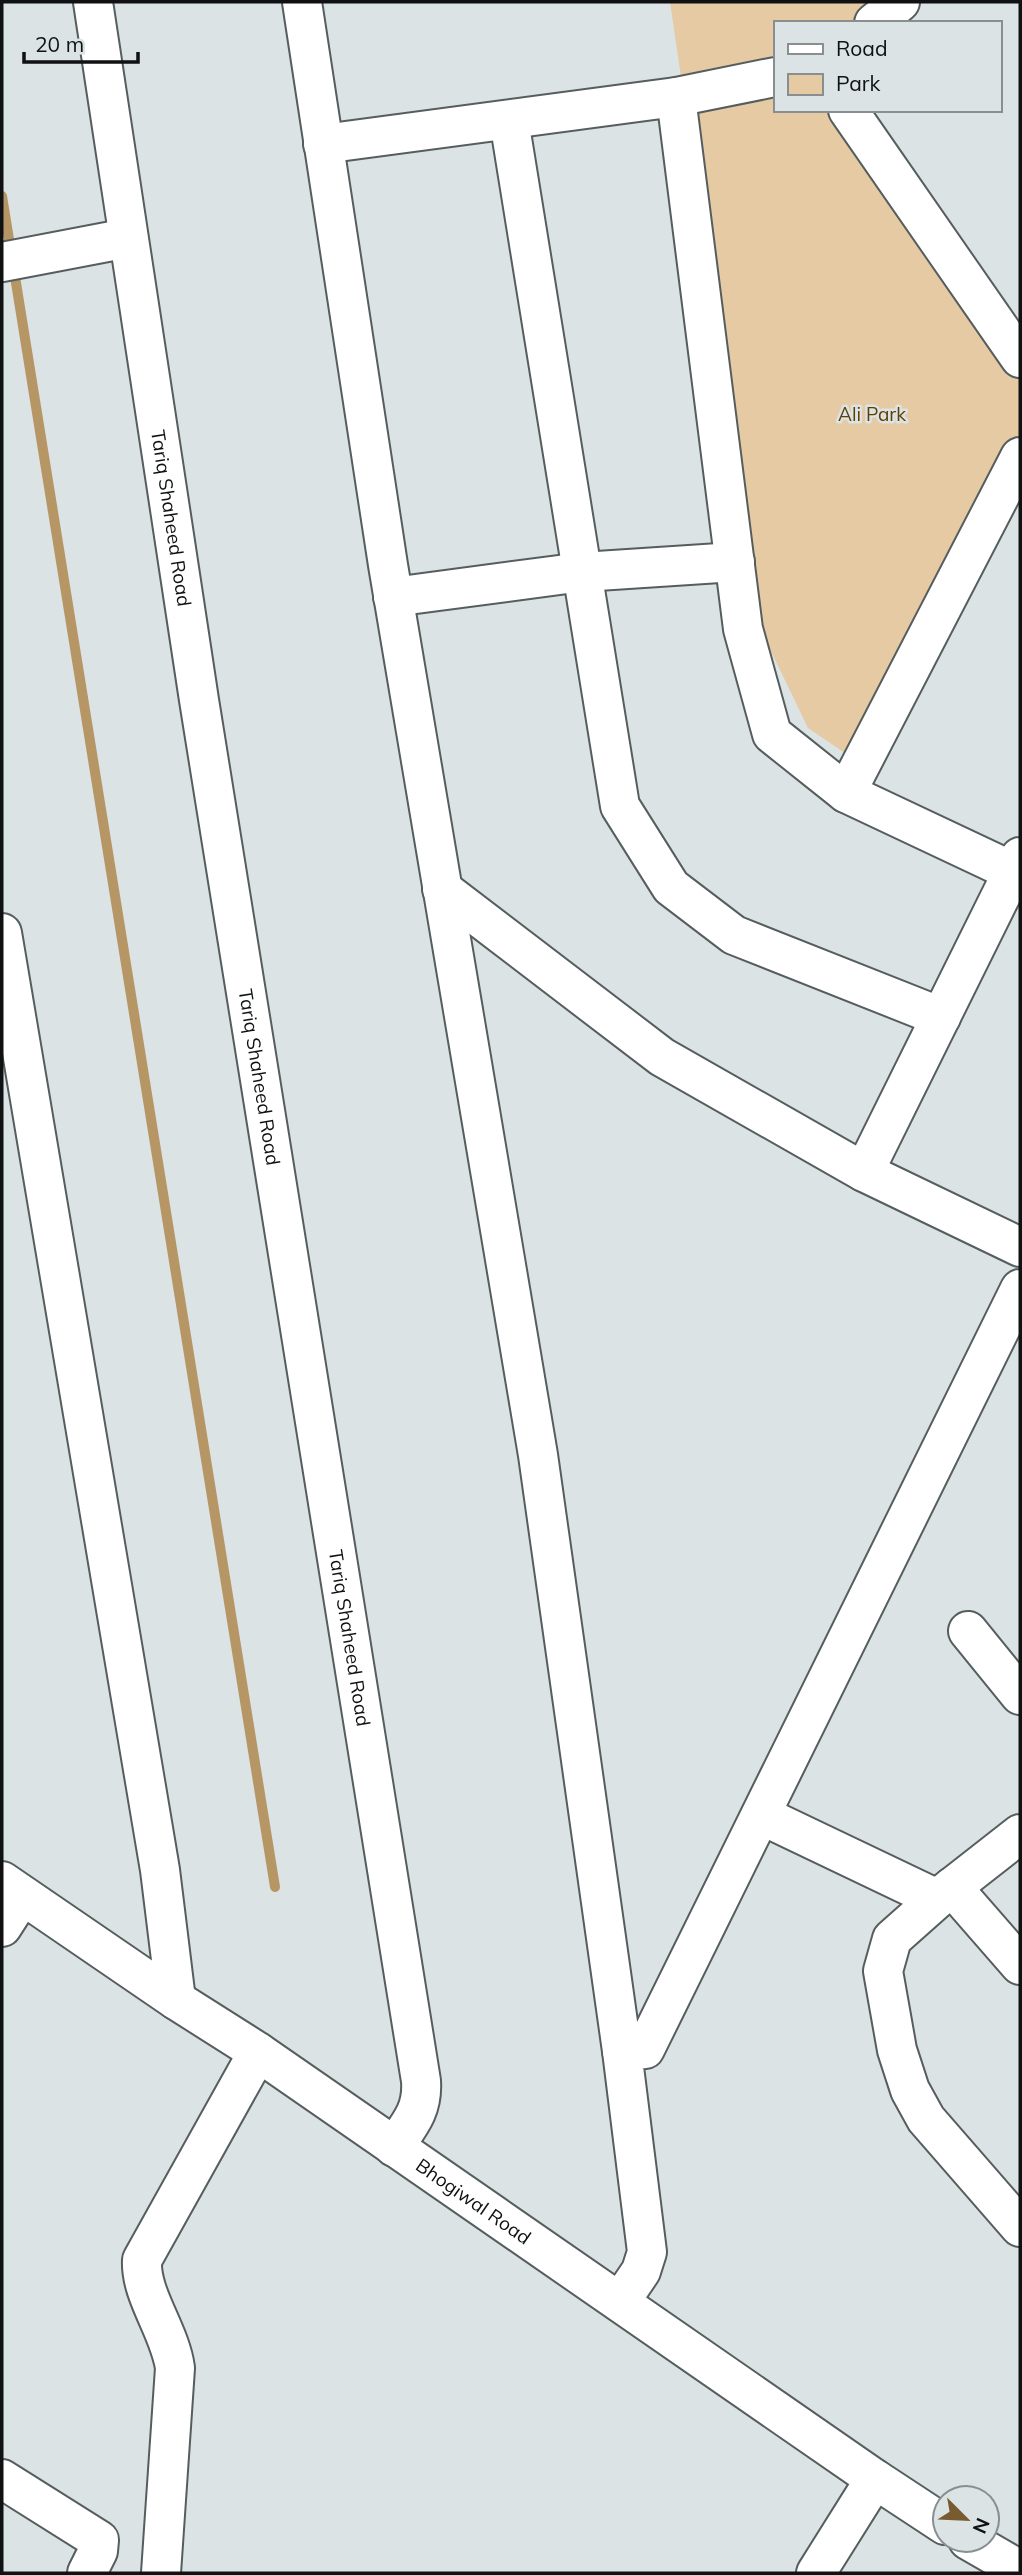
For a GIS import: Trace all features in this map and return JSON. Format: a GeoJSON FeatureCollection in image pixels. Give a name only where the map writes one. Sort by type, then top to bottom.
{"type":"FeatureCollection","features":[{"type":"Feature","properties":{"kind":"street","name":"Tariq Shaheed Road"},"geometry":{"type":"LineString","coordinates":[[93,2],[201,714],[421,2081],[422,2096],[418,2111],[394,2147]]}},
{"type":"Feature","properties":{"kind":"street"},"geometry":{"type":"LineString","coordinates":[[302,2],[393,597],[538,1455],[622,2051],[647,2252],[641,2271],[620,2302]]}},
{"type":"Feature","properties":{"kind":"street"},"geometry":{"type":"LineString","coordinates":[[876,21],[900,2]]}},
{"type":"Feature","properties":{"kind":"street"},"geometry":{"type":"LineString","coordinates":[[323,144],[676,97],[774,77]]}},
{"type":"Feature","properties":{"kind":"street"},"geometry":{"type":"LineString","coordinates":[[676,97],[743,629],[772,734],[846,793],[1018,867],[864,1172]]}},
{"type":"Feature","properties":{"kind":"street"},"geometry":{"type":"LineString","coordinates":[[849,112],[1020,358]]}},
{"type":"Feature","properties":{"kind":"street"},"geometry":{"type":"LineString","coordinates":[[509,120],[620,806],[671,887],[734,935],[941,1017]]}},
{"type":"Feature","properties":{"kind":"street"},"geometry":{"type":"LineString","coordinates":[[2,262],[128,238]]}},
{"type":"Feature","properties":{"kind":"street"},"geometry":{"type":"LineString","coordinates":[[846,793],[1020,457]]}},
{"type":"Feature","properties":{"kind":"street"},"geometry":{"type":"LineString","coordinates":[[393,597],[582,572],[735,562]]}},
{"type":"Feature","properties":{"kind":"street"},"geometry":{"type":"LineString","coordinates":[[442,889],[662,1057],[864,1172],[1020,1247]]}},
{"type":"Feature","properties":{"kind":"street"},"geometry":{"type":"LineString","coordinates":[[2,933],[160,1870],[176,2000]]}},
{"type":"Feature","properties":{"kind":"street"},"geometry":{"type":"LineString","coordinates":[[622,2051],[645,2049],[1020,1289]]}},
{"type":"Feature","properties":{"kind":"street"},"geometry":{"type":"LineString","coordinates":[[968,1631],[1020,1695]]}},
{"type":"Feature","properties":{"kind":"street"},"geometry":{"type":"LineString","coordinates":[[761,1815],[945,1893],[1020,1965]]}},
{"type":"Feature","properties":{"kind":"street"},"geometry":{"type":"LineString","coordinates":[[1020,1834],[892,1939],[883,1971],[897,2050],[910,2090],[926,2119],[1020,2227]]}},
{"type":"Feature","properties":{"kind":"street"},"geometry":{"type":"LineString","coordinates":[[2,1927],[12,1889]]}},
{"type":"Feature","properties":{"kind":"street","name":"Bhogiwal Road"},"geometry":{"type":"LineString","coordinates":[[12,1889],[258,2052],[931,2516]]}},
{"type":"Feature","properties":{"kind":"street"},"geometry":{"type":"LineString","coordinates":[[164,2572],[175,2368],[172,2348],[141,2276],[142,2260],[258,2052]]}},
{"type":"Feature","properties":{"kind":"street"},"geometry":{"type":"LineString","coordinates":[[2,2479],[99,2540],[98,2551],[87,2573]]}},
{"type":"Feature","properties":{"kind":"street"},"geometry":{"type":"LineString","coordinates":[[816,2573],[875,2479]]}},
{"type":"Feature","properties":{"kind":"street"},"geometry":{"type":"LineString","coordinates":[[992,2554],[1020,2570]]}},
{"type":"Feature","properties":{"kind":"green space"},"geometry":{"type":"Polygon","coordinates":[[[670,2],[879,2],[856,21],[774,21],[774,61],[681,77],[670,2]]]}},
{"type":"Feature","properties":{"kind":"green space","name":"Ali Park"},"geometry":{"type":"Polygon","coordinates":[[[774,93],[774,112],[834,112],[1020,378],[1020,437],[855,760],[808,728],[757,622],[691,114],[774,93]]]}},
{"type":"Feature","properties":{"kind":"waterway"},"geometry":{"type":"LineString","coordinates":[[2,196],[275,1887]]}}]}
